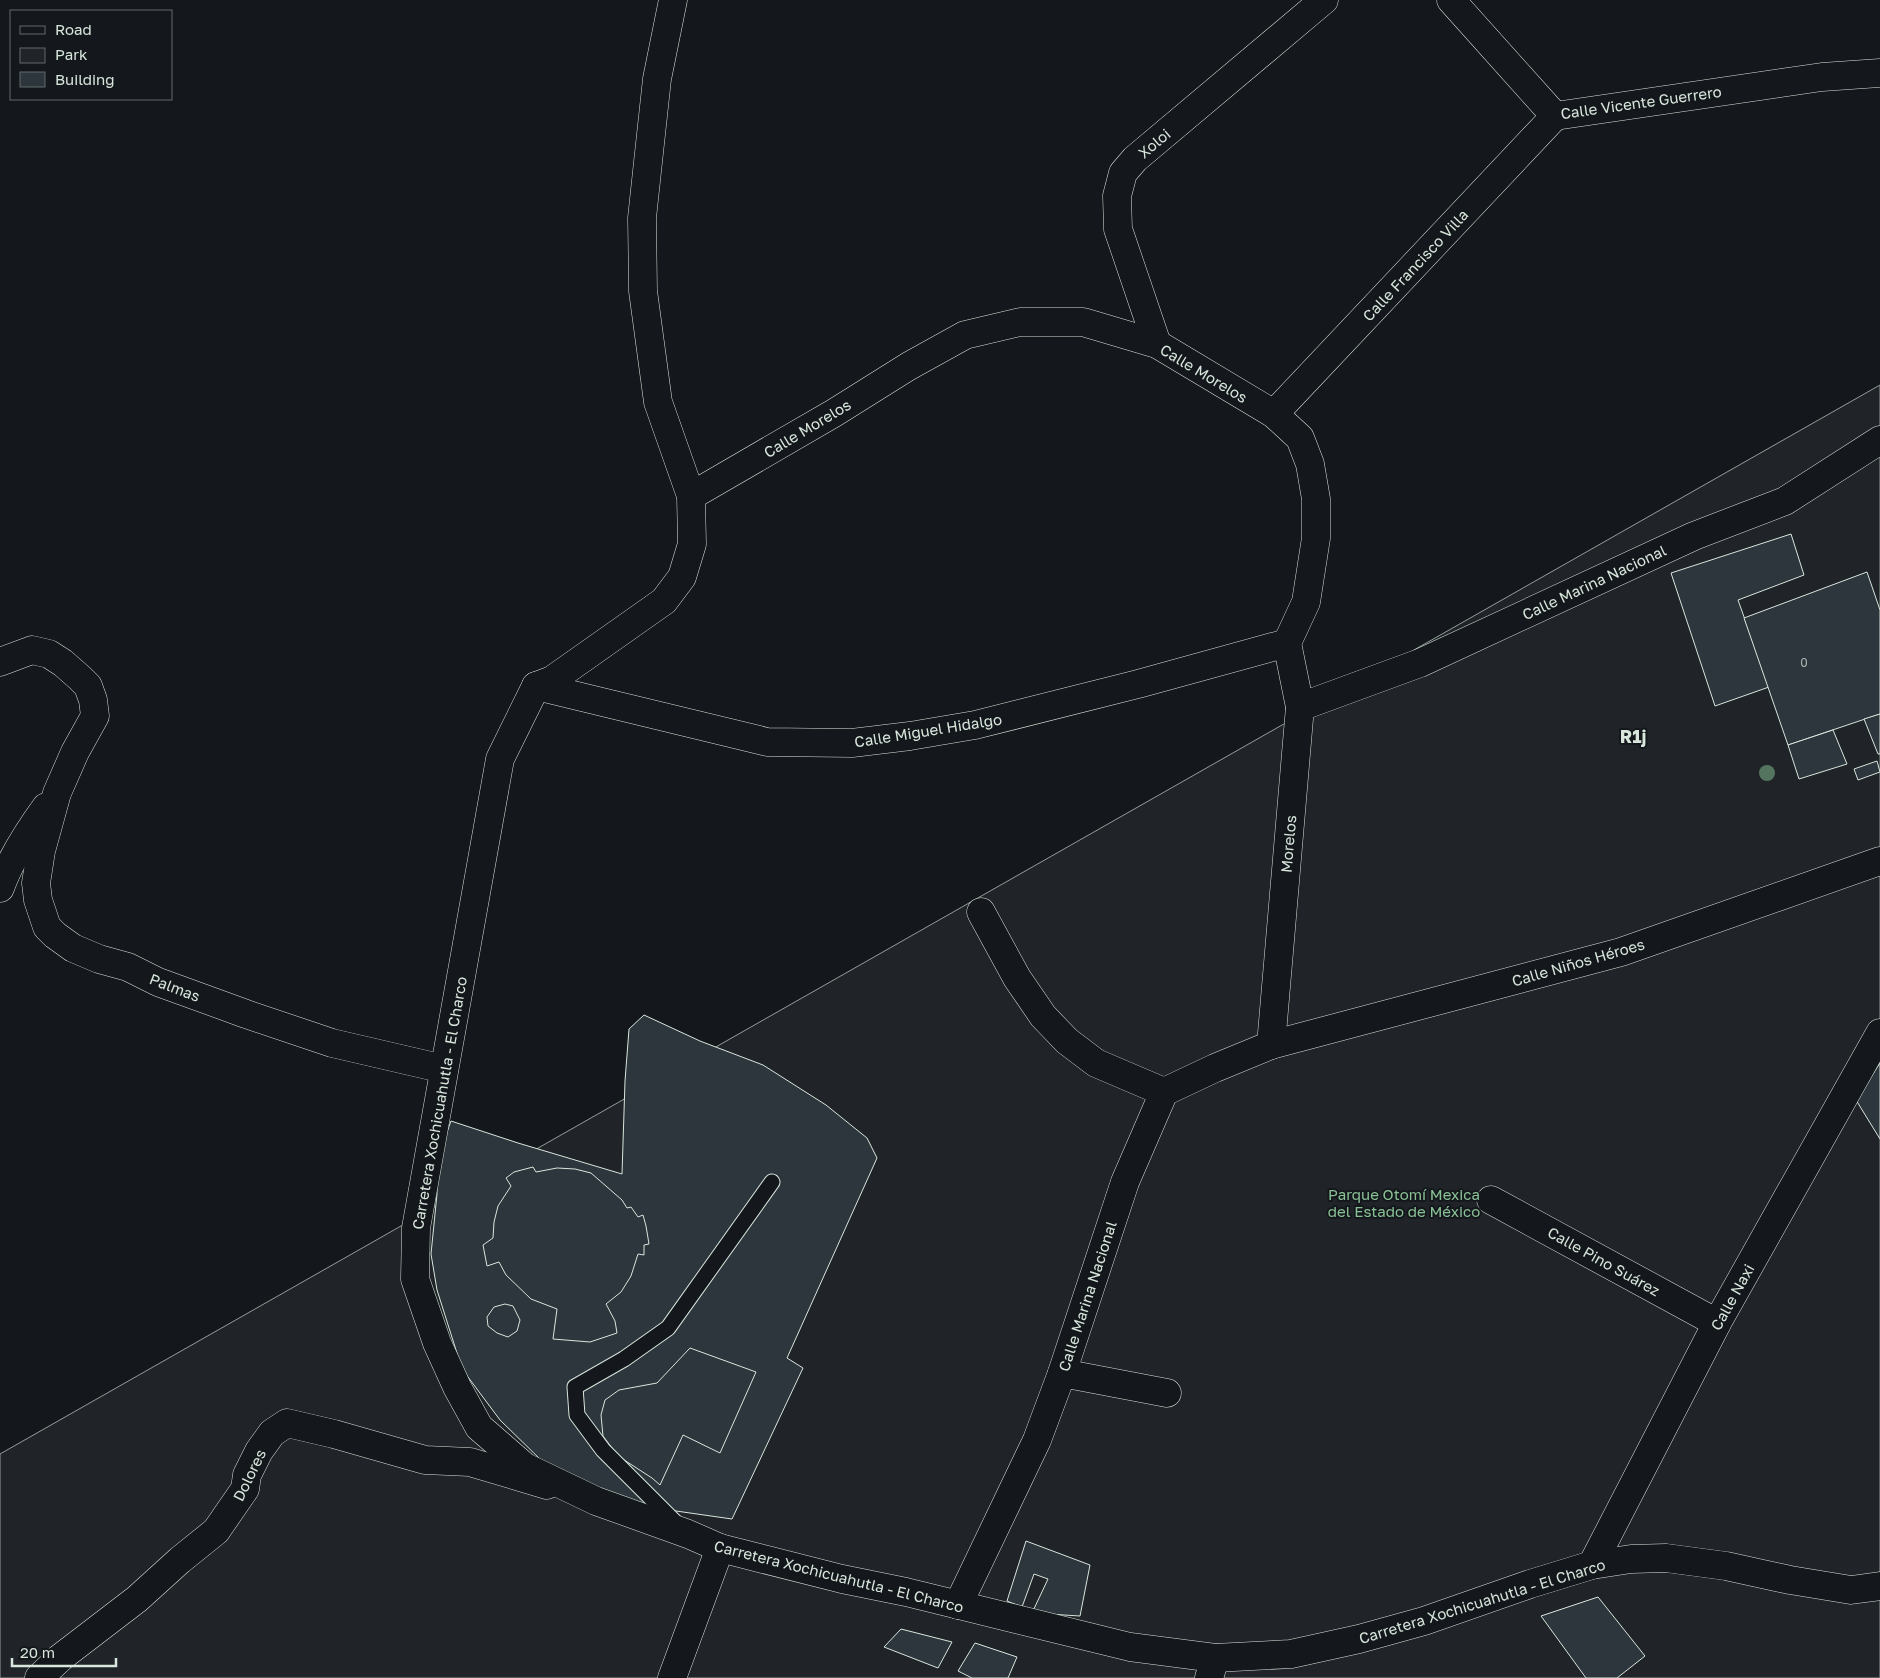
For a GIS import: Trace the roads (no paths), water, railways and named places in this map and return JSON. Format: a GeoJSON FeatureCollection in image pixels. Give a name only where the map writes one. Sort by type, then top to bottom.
{"type":"FeatureCollection","features":[{"type":"Feature","properties":{"kind":"street"},"geometry":{"type":"LineString","coordinates":[[536,686],[552,680],[664,601],[682,577],[692,544],[691,496],[658,402],[643,291],[642,218],[657,79],[673,0]]}},
{"type":"Feature","properties":{"kind":"street","name":"Xoloi"},"geometry":{"type":"LineString","coordinates":[[1157,344],[1118,229],[1117,196],[1123,173],[1135,159],[1324,0]]}},
{"type":"Feature","properties":{"kind":"street","name":"Calle Vicente Guerrero"},"geometry":{"type":"LineString","coordinates":[[1451,0],[1556,116],[1822,77],[1880,73]]}},
{"type":"Feature","properties":{"kind":"street","name":"Calle Francisco Villa"},"geometry":{"type":"LineString","coordinates":[[1274,414],[1556,116]]}},
{"type":"Feature","properties":{"kind":"street","name":"Calle Morelos"},"geometry":{"type":"LineString","coordinates":[[691,496],[834,413],[909,366],[965,335],[1020,322],[1083,322],[1157,344],[1274,414],[1300,438],[1310,464],[1316,499],[1316,538],[1306,602],[1287,643]]}},
{"type":"Feature","properties":{"kind":"street","name":"Calle Marina Nacional"},"geometry":{"type":"LineString","coordinates":[[1300,707],[1420,663],[1694,536],[1785,501],[1880,440]]}},
{"type":"Feature","properties":{"kind":"street","name":"Calle Miguel Hidalgo"},"geometry":{"type":"LineString","coordinates":[[536,686],[768,742],[852,743],[975,725],[1138,684],[1287,643]]}},
{"type":"Feature","properties":{"kind":"street","name":"Morelos"},"geometry":{"type":"LineString","coordinates":[[1271,1045],[1300,707],[1287,643]]}},
{"type":"Feature","properties":{"kind":"street","name":"Palmas"},"geometry":{"type":"LineString","coordinates":[[0,662],[32,650],[49,654],[63,663],[88,686],[93,700],[95,716],[75,752],[56,793],[41,851],[36,883],[38,900],[47,927],[74,948],[99,959],[128,967],[158,982],[332,1043],[444,1069]]}},
{"type":"Feature","properties":{"kind":"street","name":"Carretera Xochicuahutla - El Charco"},"geometry":{"type":"LineString","coordinates":[[536,686],[500,759],[416,1228],[415,1278],[437,1343],[479,1427],[525,1467],[596,1500],[688,1534],[720,1548],[1212,1668],[1291,1654],[1359,1639],[1424,1621],[1530,1584],[1592,1565],[1631,1559],[1666,1558],[1726,1566],[1790,1580],[1851,1590],[1880,1586]]}},
{"type":"Feature","properties":{"kind":"street","name":"Palmas"},"geometry":{"type":"LineString","coordinates":[[0,888],[8,866],[27,834],[56,793]]}},
{"type":"Feature","properties":{"kind":"street","name":"Calle Niños Héroes"},"geometry":{"type":"LineString","coordinates":[[1271,1045],[1622,952],[1880,861]]}},
{"type":"Feature","properties":{"kind":"street"},"geometry":{"type":"LineString","coordinates":[[981,912],[1017,978],[1043,1016],[1067,1041],[1096,1063],[1164,1092],[1271,1045]]}},
{"type":"Feature","properties":{"kind":"street","name":"Calle Naxi"},"geometry":{"type":"LineString","coordinates":[[1592,1565],[1717,1323],[1880,1033]]}},
{"type":"Feature","properties":{"kind":"street","name":"Calle Marina Nacional"},"geometry":{"type":"LineString","coordinates":[[958,1605],[1037,1440],[1062,1372],[1125,1182],[1164,1092]]}},
{"type":"Feature","properties":{"kind":"street","name":"Calle Pino Suárez"},"geometry":{"type":"LineString","coordinates":[[1491,1200],[1717,1323]]}},
{"type":"Feature","properties":{"kind":"street"},"geometry":{"type":"LineString","coordinates":[[1062,1372],[1167,1393]]}},
{"type":"Feature","properties":{"kind":"street","name":"Dolores"},"geometry":{"type":"LineString","coordinates":[[39,1678],[60,1658],[137,1599],[180,1560],[216,1531],[245,1488],[247,1475],[259,1451],[272,1433],[287,1423],[425,1460],[470,1462],[596,1500]]}},
{"type":"Feature","properties":{"kind":"street"},"geometry":{"type":"LineString","coordinates":[[672,1678],[720,1548]]}},
{"type":"Feature","properties":{"kind":"lane"},"geometry":{"type":"LineString","coordinates":[[688,1534],[603,1450],[577,1415],[574,1387],[624,1359],[668,1328],[772,1182]]}},
{"type":"Feature","properties":{"kind":"district","name":"R1j"},"geometry":{"type":"Point","coordinates":[1633,736]}},
{"type":"Feature","properties":{"kind":"park label","name":"Parque Otomí Mexica del Estado de México"},"geometry":{"type":"Point","coordinates":[1404,1202]}}]}
